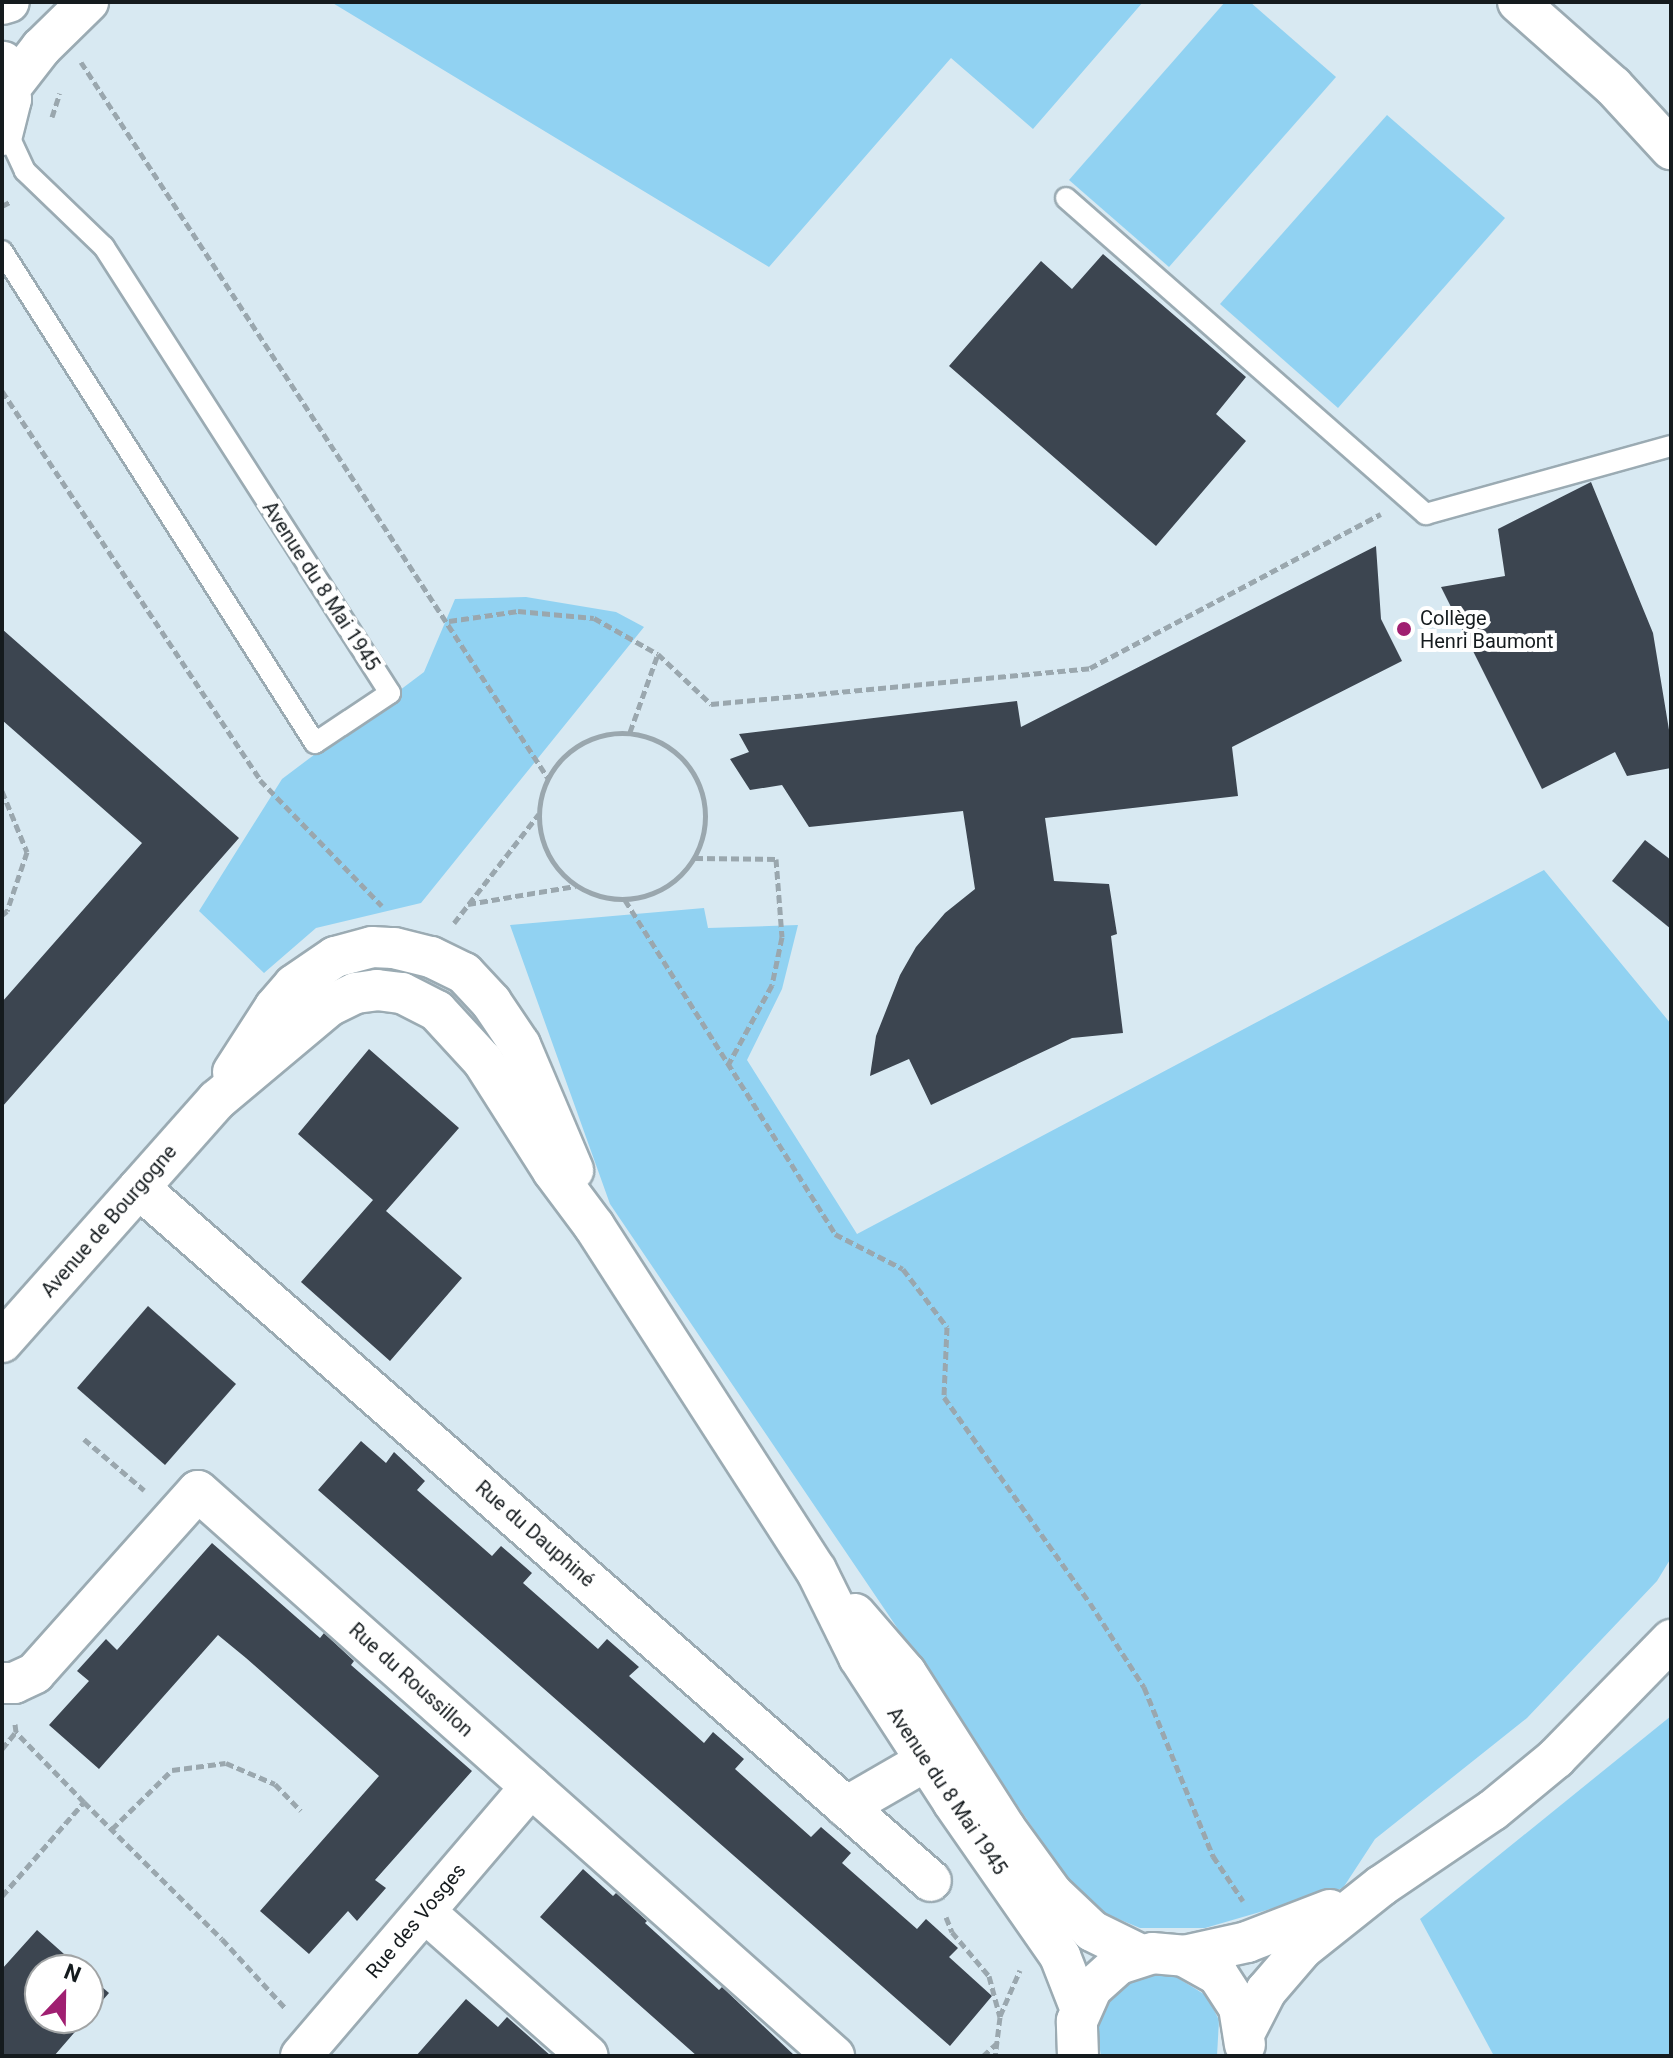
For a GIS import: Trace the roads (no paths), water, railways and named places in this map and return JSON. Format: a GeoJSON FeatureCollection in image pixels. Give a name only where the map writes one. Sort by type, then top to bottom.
{"type":"FeatureCollection","features":[{"type":"Feature","properties":{"kind":"street"},"geometry":{"type":"LineString","coordinates":[[2,4],[9,2]]}},
{"type":"Feature","properties":{"kind":"street"},"geometry":{"type":"LineString","coordinates":[[4,132],[6,74],[88,2]]}},
{"type":"Feature","properties":{"kind":"street"},"geometry":{"type":"LineString","coordinates":[[1518,2],[1613,86],[1671,149]]}},
{"type":"Feature","properties":{"kind":"street","name":"Avenue du 8 Mai 1945"},"geometry":{"type":"LineString","coordinates":[[217,1100],[275,1007],[314,970],[335,957],[372,947],[394,948],[431,957],[464,973],[491,1002],[520,1045],[594,1226]]}},
{"type":"Feature","properties":{"kind":"street","name":"Avenue du 8 Mai 1945"},"geometry":{"type":"LineString","coordinates":[[217,1100],[339,999],[366,991],[402,993],[437,1011],[466,1039],[553,1171],[594,1226],[816,1570],[859,1657],[1005,1828],[1060,1902],[1092,1931],[1141,1955]]}},
{"type":"Feature","properties":{"kind":"street","name":"Avenue de Bourgogne"},"geometry":{"type":"LineString","coordinates":[[2,1342],[217,1100]]}},
{"type":"Feature","properties":{"kind":"street","name":"Rue du Dauphiné"},"geometry":{"type":"LineString","coordinates":[[139,1188],[931,1881]]}},
{"type":"Feature","properties":{"kind":"street","name":"Rue du Roussillon"},"geometry":{"type":"LineString","coordinates":[[8,1683],[35,1673],[45,1663],[198,1491],[834,2056]]}},
{"type":"Feature","properties":{"kind":"street"},"geometry":{"type":"LineString","coordinates":[[1244,2044],[1266,1991],[1303,1948],[1381,1886],[1493,1810],[1556,1758],[1670,1644]]}},
{"type":"Feature","properties":{"kind":"street"},"geometry":{"type":"LineString","coordinates":[[846,1807],[939,1752]]}},
{"type":"Feature","properties":{"kind":"street","name":"Avenue du 8 Mai 1945"},"geometry":{"type":"LineString","coordinates":[[939,1752],[1060,1956],[1081,2010]]}},
{"type":"Feature","properties":{"kind":"street","name":"Rue des Vosges"},"geometry":{"type":"LineString","coordinates":[[316,2051],[425,1912],[531,1787]]}},
{"type":"Feature","properties":{"kind":"street"},"geometry":{"type":"LineString","coordinates":[[1078,2056],[1076,2033],[1081,2010],[1099,1979],[1119,1964],[1141,1955],[1184,1956],[1266,1935],[1381,1886]]}},
{"type":"Feature","properties":{"kind":"street"},"geometry":{"type":"LineString","coordinates":[[425,1912],[588,2056]]}},
{"type":"Feature","properties":{"kind":"street"},"geometry":{"type":"LineString","coordinates":[[1184,1956],[1208,1967],[1226,1985],[1239,2007],[1244,2044]]}},
{"type":"Feature","properties":{"kind":"lane","name":"Avenue du 8 Mai 1945"},"geometry":{"type":"LineString","coordinates":[[2,251],[315,743],[390,693],[104,247],[25,171],[4,132]]}},
{"type":"Feature","properties":{"kind":"lane"},"geometry":{"type":"LineString","coordinates":[[1066,198],[1426,514],[1671,446]]}},
{"type":"Feature","properties":{"kind":"place","name":"Collège Henri Baumont"},"geometry":{"type":"Point","coordinates":[1404,629]}}]}
